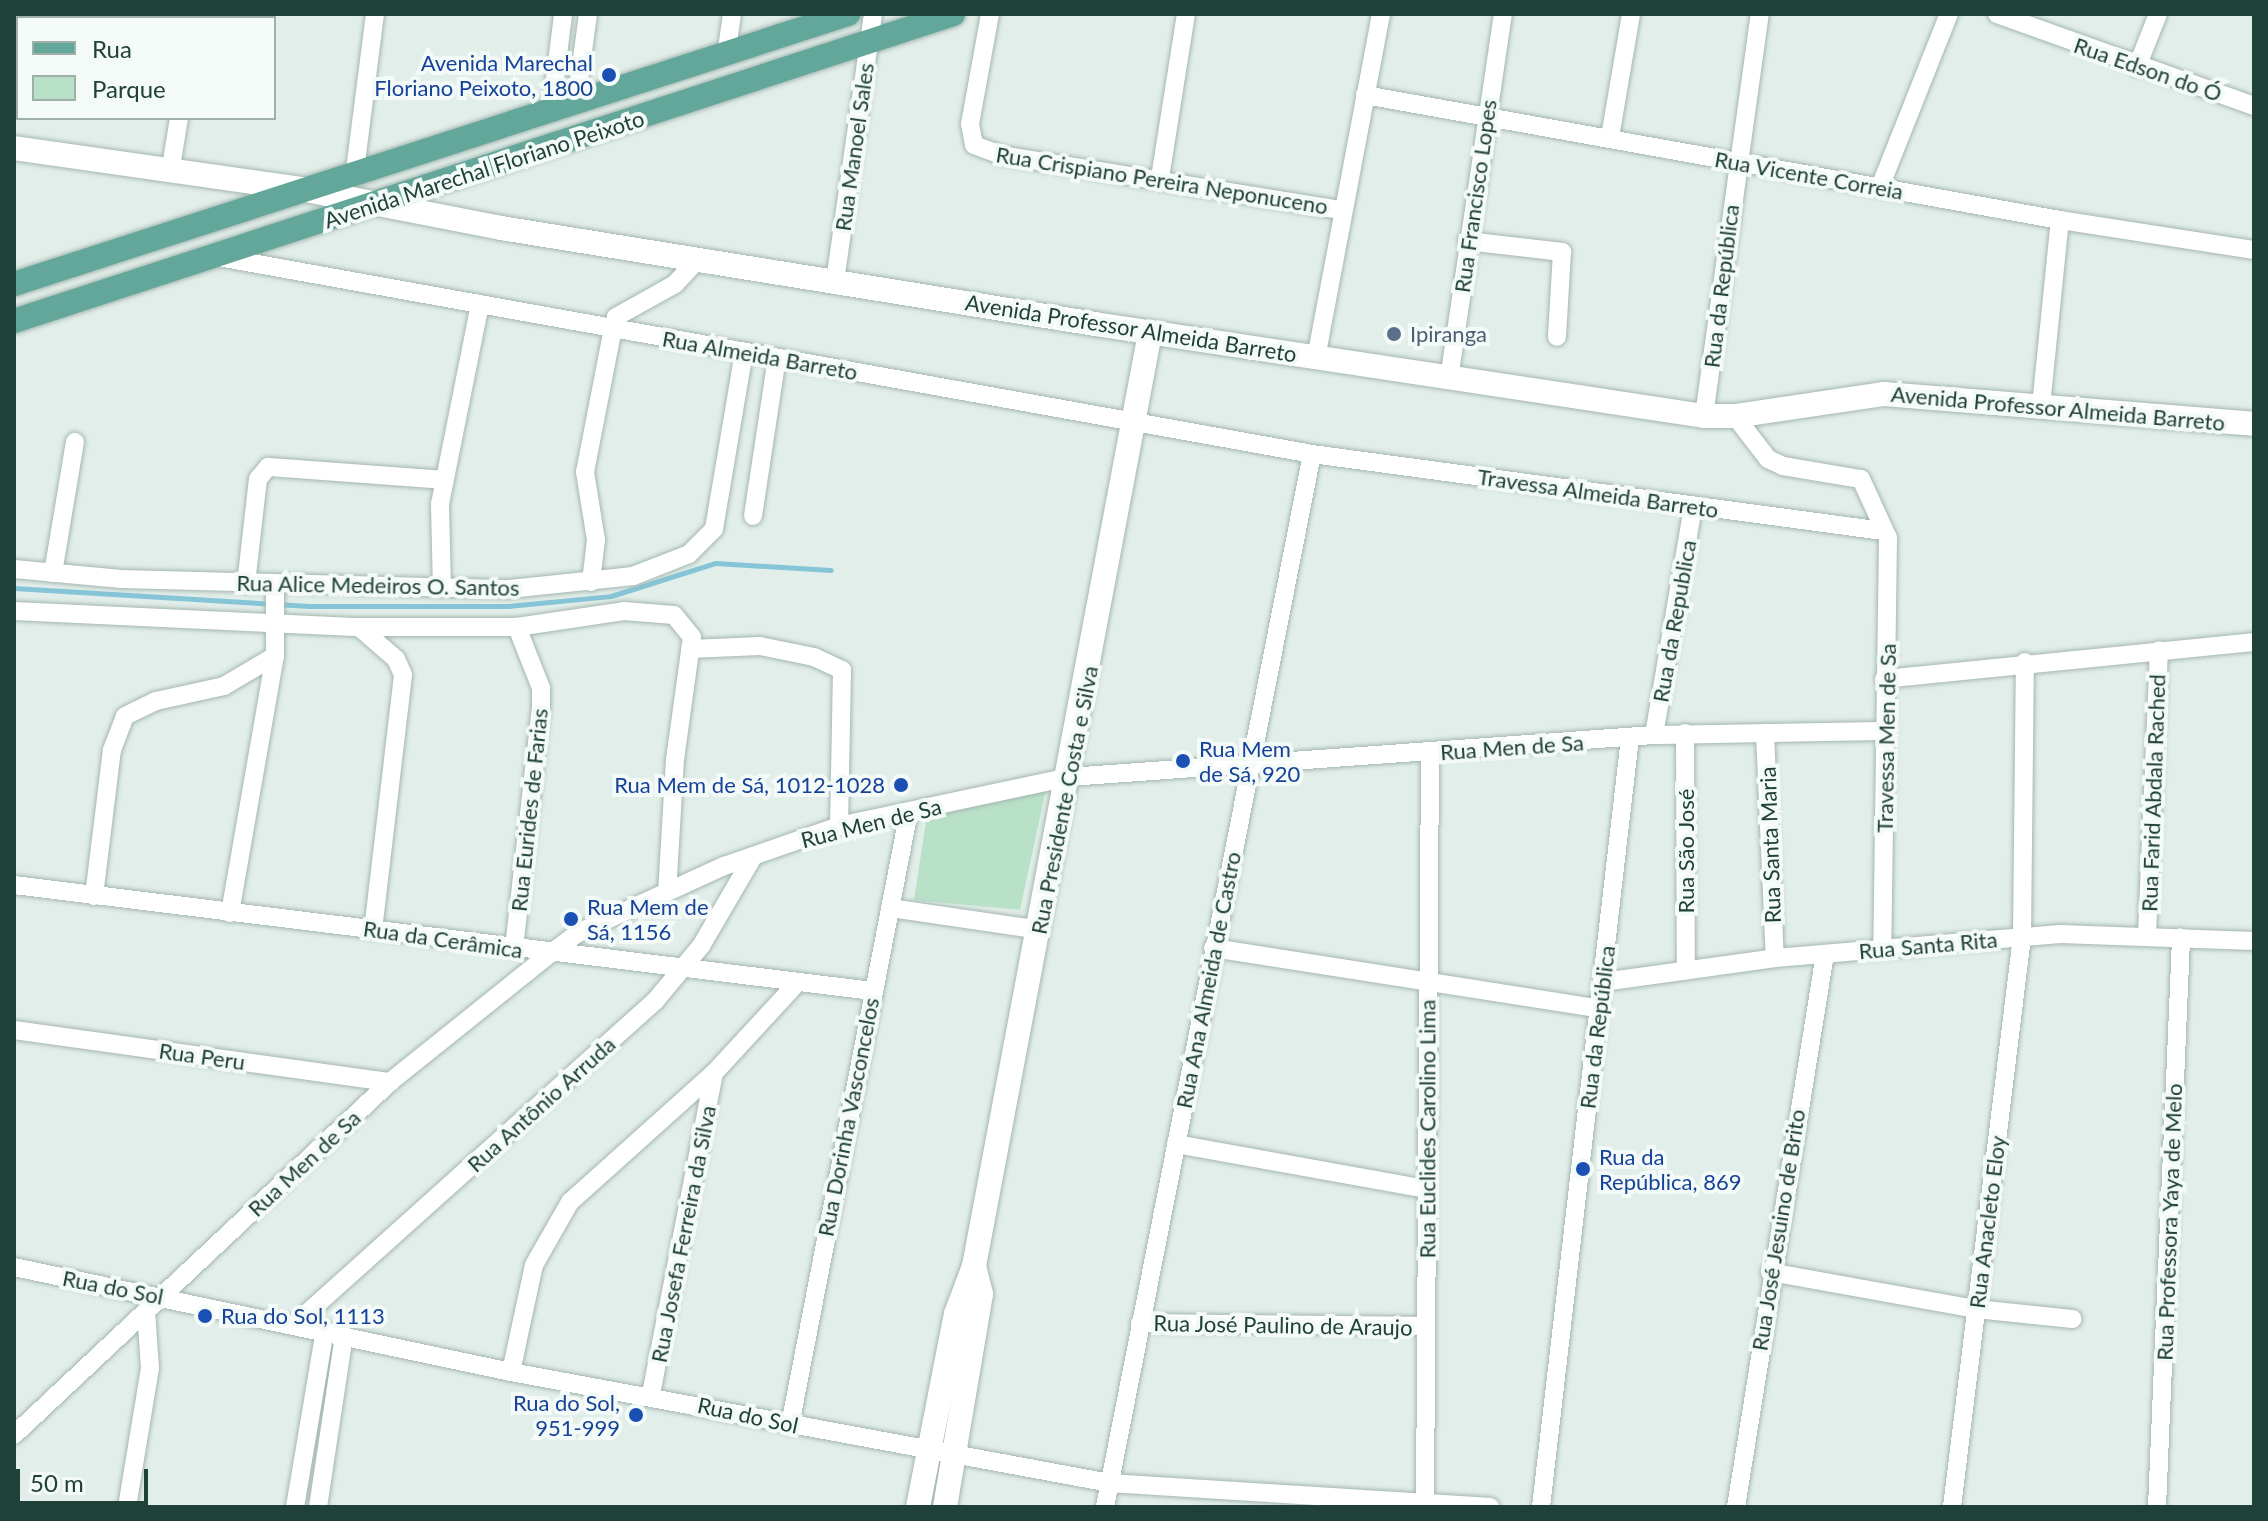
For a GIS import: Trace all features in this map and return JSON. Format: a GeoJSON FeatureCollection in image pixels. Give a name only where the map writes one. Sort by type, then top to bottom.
{"type":"FeatureCollection","features":[{"type":"Feature","properties":{"kind":"main road","name":"Avenida Marechal Floriano Peixoto"},"geometry":{"type":"LineString","coordinates":[[14,284],[355,170],[726,56],[848,14]]}},
{"type":"Feature","properties":{"kind":"main road","name":"Avenida Marechal Floriano Peixoto"},"geometry":{"type":"LineString","coordinates":[[14,321],[208,255],[374,205],[953,14]]}},
{"type":"Feature","properties":{"kind":"main road","name":"Avenida Professor Almeida Barreto"},"geometry":{"type":"LineString","coordinates":[[14,148],[170,173],[301,189],[374,205],[1150,333],[1704,416],[1735,416],[1884,394],[2254,424]]}},
{"type":"Feature","properties":{"kind":"main road","name":"Rua Presidente Costa e Silva"},"geometry":{"type":"LineString","coordinates":[[918,1507],[959,1300],[974,1266],[1069,777],[1150,333]]}},
{"type":"Feature","properties":{"kind":"main road","name":"Rua Presidente Costa e Silva"},"geometry":{"type":"LineString","coordinates":[[945,1507],[981,1294],[974,1266]]}},
{"type":"Feature","properties":{"kind":"street"},"geometry":{"type":"LineString","coordinates":[[355,170],[375,14]]}},
{"type":"Feature","properties":{"kind":"street"},"geometry":{"type":"LineString","coordinates":[[551,111],[563,14]]}},
{"type":"Feature","properties":{"kind":"street"},"geometry":{"type":"LineString","coordinates":[[576,102],[588,14]]}},
{"type":"Feature","properties":{"kind":"street"},"geometry":{"type":"LineString","coordinates":[[726,56],[732,14]]}},
{"type":"Feature","properties":{"kind":"street","name":"Rua Manoel Sales"},"geometry":{"type":"LineString","coordinates":[[835,281],[873,14]]}},
{"type":"Feature","properties":{"kind":"street","name":"Rua Crispiano Pereira Neponuceno"},"geometry":{"type":"LineString","coordinates":[[990,14],[970,124],[974,145],[1001,155],[1160,178],[1342,210]]}},
{"type":"Feature","properties":{"kind":"street"},"geometry":{"type":"LineString","coordinates":[[1160,178],[1186,14]]}},
{"type":"Feature","properties":{"kind":"street"},"geometry":{"type":"LineString","coordinates":[[1316,358],[1381,14]]}},
{"type":"Feature","properties":{"kind":"street","name":"Rua Francisco Lopes"},"geometry":{"type":"LineString","coordinates":[[1449,379],[1503,14]]}},
{"type":"Feature","properties":{"kind":"street"},"geometry":{"type":"LineString","coordinates":[[1610,137],[1631,14]]}},
{"type":"Feature","properties":{"kind":"street","name":"Rua da República"},"geometry":{"type":"LineString","coordinates":[[1704,416],[1760,14]]}},
{"type":"Feature","properties":{"kind":"street"},"geometry":{"type":"LineString","coordinates":[[1880,187],[1949,14]]}},
{"type":"Feature","properties":{"kind":"street","name":"Rua Edson do Ó"},"geometry":{"type":"LineString","coordinates":[[1997,14],[2137,67],[2254,106]]}},
{"type":"Feature","properties":{"kind":"street"},"geometry":{"type":"LineString","coordinates":[[2137,67],[2158,14]]}},
{"type":"Feature","properties":{"kind":"street","name":"Rua Vicente Correia"},"geometry":{"type":"LineString","coordinates":[[1365,95],[2060,220],[2254,250]]}},
{"type":"Feature","properties":{"kind":"street"},"geometry":{"type":"LineString","coordinates":[[170,173],[179,120]]}},
{"type":"Feature","properties":{"kind":"street"},"geometry":{"type":"LineString","coordinates":[[2041,406],[2060,220]]}},
{"type":"Feature","properties":{"kind":"street"},"geometry":{"type":"LineString","coordinates":[[1467,241],[1562,252],[1557,337]]}},
{"type":"Feature","properties":{"kind":"street","name":"Rua Almeida Barreto"},"geometry":{"type":"LineString","coordinates":[[208,255],[1312,454]]}},
{"type":"Feature","properties":{"kind":"street"},"geometry":{"type":"LineString","coordinates":[[591,582],[596,540],[585,472],[616,317],[675,284],[699,258]]}},
{"type":"Feature","properties":{"kind":"street"},"geometry":{"type":"LineString","coordinates":[[442,588],[437,529],[480,304]]}},
{"type":"Feature","properties":{"kind":"street","name":"Rua Alice Medeiros O. Santos"},"geometry":{"type":"LineString","coordinates":[[14,611],[274,605],[442,588],[591,582],[666,566],[702,545],[718,518],[744,352]]}},
{"type":"Feature","properties":{"kind":"street"},"geometry":{"type":"LineString","coordinates":[[753,516],[777,358]]}},
{"type":"Feature","properties":{"kind":"street","name":"Travessa Men de Sa"},"geometry":{"type":"LineString","coordinates":[[1735,416],[1768,459],[1783,466],[1861,479],[1891,549],[1891,594],[1884,679],[1882,947]]}},
{"type":"Feature","properties":{"kind":"street"},"geometry":{"type":"LineString","coordinates":[[53,573],[75,442]]}},
{"type":"Feature","properties":{"kind":"street","name":"Travessa Almeida Barreto"},"geometry":{"type":"LineString","coordinates":[[1312,454],[1883,531]]}},
{"type":"Feature","properties":{"kind":"street","name":"Rua Ana Almeida de Castro"},"geometry":{"type":"LineString","coordinates":[[1105,1507],[1312,454]]}},
{"type":"Feature","properties":{"kind":"street"},"geometry":{"type":"LineString","coordinates":[[246,584],[258,479],[275,466],[444,480]]}},
{"type":"Feature","properties":{"kind":"street","name":"Rua da Republica"},"geometry":{"type":"LineString","coordinates":[[1654,735],[1693,507]]}},
{"type":"Feature","properties":{"kind":"street","name":"Rua Alice Medeiros O. Santos"},"geometry":{"type":"LineString","coordinates":[[14,569],[246,584],[274,605],[359,627],[517,627],[645,611],[674,615],[690,629],[690,649]]}},
{"type":"Feature","properties":{"kind":"street"},"geometry":{"type":"LineString","coordinates":[[230,913],[275,656],[274,605]]}},
{"type":"Feature","properties":{"kind":"street"},"geometry":{"type":"LineString","coordinates":[[359,627],[396,659],[403,675],[373,930]]}},
{"type":"Feature","properties":{"kind":"street","name":"Rua Eurides de Farias"},"geometry":{"type":"LineString","coordinates":[[514,948],[541,707],[541,688],[517,627]]}},
{"type":"Feature","properties":{"kind":"street","name":"Rua Farid Abdala Rached"},"geometry":{"type":"LineString","coordinates":[[2147,935],[2159,650],[2254,642]]}},
{"type":"Feature","properties":{"kind":"street"},"geometry":{"type":"LineString","coordinates":[[667,892],[675,759],[690,649],[760,646],[814,657],[842,670],[839,826]]}},
{"type":"Feature","properties":{"kind":"street"},"geometry":{"type":"LineString","coordinates":[[1884,679],[2159,650]]}},
{"type":"Feature","properties":{"kind":"street"},"geometry":{"type":"LineString","coordinates":[[94,896],[112,750],[125,716],[156,701],[224,686],[275,656]]}},
{"type":"Feature","properties":{"kind":"street","name":"Rua Anacleto Eloy"},"geometry":{"type":"LineString","coordinates":[[1952,1507],[2022,937],[2025,662]]}},
{"type":"Feature","properties":{"kind":"street","name":"Rua Men de Sa"},"geometry":{"type":"LineString","coordinates":[[14,1435],[390,1082],[550,954],[578,933],[753,857],[839,826],[1069,777],[1250,767],[1685,733],[1885,731]]}},
{"type":"Feature","properties":{"kind":"street","name":"Rua São José"},"geometry":{"type":"LineString","coordinates":[[1685,733],[1686,969]]}},
{"type":"Feature","properties":{"kind":"street","name":"Rua Santa Maria"},"geometry":{"type":"LineString","coordinates":[[1765,733],[1775,958]]}},
{"type":"Feature","properties":{"kind":"street","name":"Rua da República"},"geometry":{"type":"LineString","coordinates":[[1541,1507],[1630,738]]}},
{"type":"Feature","properties":{"kind":"street","name":"Rua Euclides Carolino Lima"},"geometry":{"type":"LineString","coordinates":[[1425,1505],[1430,753]]}},
{"type":"Feature","properties":{"kind":"street","name":"Rua Dorinha Vasconcelos"},"geometry":{"type":"LineString","coordinates":[[790,1425],[909,811]]}},
{"type":"Feature","properties":{"kind":"street","name":"Rua Antônio Arruda"},"geometry":{"type":"LineString","coordinates":[[295,1324],[684,969],[753,857]]}},
{"type":"Feature","properties":{"kind":"street","name":"Rua da Cerâmica"},"geometry":{"type":"LineString","coordinates":[[14,885],[550,954],[872,991]]}},
{"type":"Feature","properties":{"kind":"street"},"geometry":{"type":"LineString","coordinates":[[890,908],[1040,930]]}},
{"type":"Feature","properties":{"kind":"street","name":"Rua Santa Rita"},"geometry":{"type":"LineString","coordinates":[[1603,982],[1775,958],[2022,937],[2147,935],[2254,941]]}},
{"type":"Feature","properties":{"kind":"street","name":"Rua Professora Yaya de Melo"},"geometry":{"type":"LineString","coordinates":[[2157,1507],[2181,938]]}},
{"type":"Feature","properties":{"kind":"street"},"geometry":{"type":"LineString","coordinates":[[1213,948],[1428,984],[1598,1008]]}},
{"type":"Feature","properties":{"kind":"street","name":"Rua José Jesuino de Brito"},"geometry":{"type":"LineString","coordinates":[[1736,1507],[1770,1272],[1825,954]]}},
{"type":"Feature","properties":{"kind":"street"},"geometry":{"type":"LineString","coordinates":[[511,1372],[534,1265],[548,1232],[606,1166],[714,1073],[798,982]]}},
{"type":"Feature","properties":{"kind":"street","name":"Rua Peru"},"geometry":{"type":"LineString","coordinates":[[14,1030],[390,1082]]}},
{"type":"Feature","properties":{"kind":"street","name":"Rua Josefa Ferreira da Silva"},"geometry":{"type":"LineString","coordinates":[[651,1394],[714,1073]]}},
{"type":"Feature","properties":{"kind":"street"},"geometry":{"type":"LineString","coordinates":[[1176,1144],[1427,1189]]}},
{"type":"Feature","properties":{"kind":"street","name":"Rua do Sol"},"geometry":{"type":"LineString","coordinates":[[14,1267],[325,1330],[511,1372],[651,1394],[790,1425],[1110,1483],[1490,1507]]}},
{"type":"Feature","properties":{"kind":"street"},"geometry":{"type":"LineString","coordinates":[[1770,1272],[1976,1309],[2072,1319]]}},
{"type":"Feature","properties":{"kind":"street"},"geometry":{"type":"LineString","coordinates":[[127,1507],[150,1368],[146,1311]]}},
{"type":"Feature","properties":{"kind":"street","name":"Rua José Paulino de Araujo"},"geometry":{"type":"LineString","coordinates":[[1140,1323],[1426,1326]]}},
{"type":"Feature","properties":{"kind":"street"},"geometry":{"type":"LineString","coordinates":[[295,1507],[325,1330]]}},
{"type":"Feature","properties":{"kind":"street"},"geometry":{"type":"LineString","coordinates":[[318,1507],[344,1335]]}},
{"type":"Feature","properties":{"kind":"green space"},"geometry":{"type":"Polygon","coordinates":[[[1048,780],[1020,910],[914,900],[929,802],[1048,780]]]}},
{"type":"Feature","properties":{"kind":"waterway"},"geometry":{"type":"LineString","coordinates":[[14,588],[309,606],[508,606],[611,596],[715,563],[831,570]]}},
{"type":"Feature","properties":{"kind":"place","name":"Avenida Marechal Floriano Peixoto, 1800"},"geometry":{"type":"Point","coordinates":[609,75]}},
{"type":"Feature","properties":{"kind":"place","name":"Ipiranga"},"geometry":{"type":"Point","coordinates":[1394,334]}},
{"type":"Feature","properties":{"kind":"place","name":"Rua Mem de Sá, 920"},"geometry":{"type":"Point","coordinates":[1183,761]}},
{"type":"Feature","properties":{"kind":"place","name":"Rua Mem de Sá, 1012-1028"},"geometry":{"type":"Point","coordinates":[901,785]}},
{"type":"Feature","properties":{"kind":"place","name":"Rua Mem de Sá, 1156"},"geometry":{"type":"Point","coordinates":[571,919]}},
{"type":"Feature","properties":{"kind":"place","name":"Rua da República, 869"},"geometry":{"type":"Point","coordinates":[1583,1169]}},
{"type":"Feature","properties":{"kind":"place","name":"Rua do Sol, 1113"},"geometry":{"type":"Point","coordinates":[205,1316]}},
{"type":"Feature","properties":{"kind":"place","name":"Rua do Sol, 951-999"},"geometry":{"type":"Point","coordinates":[636,1415]}}]}
